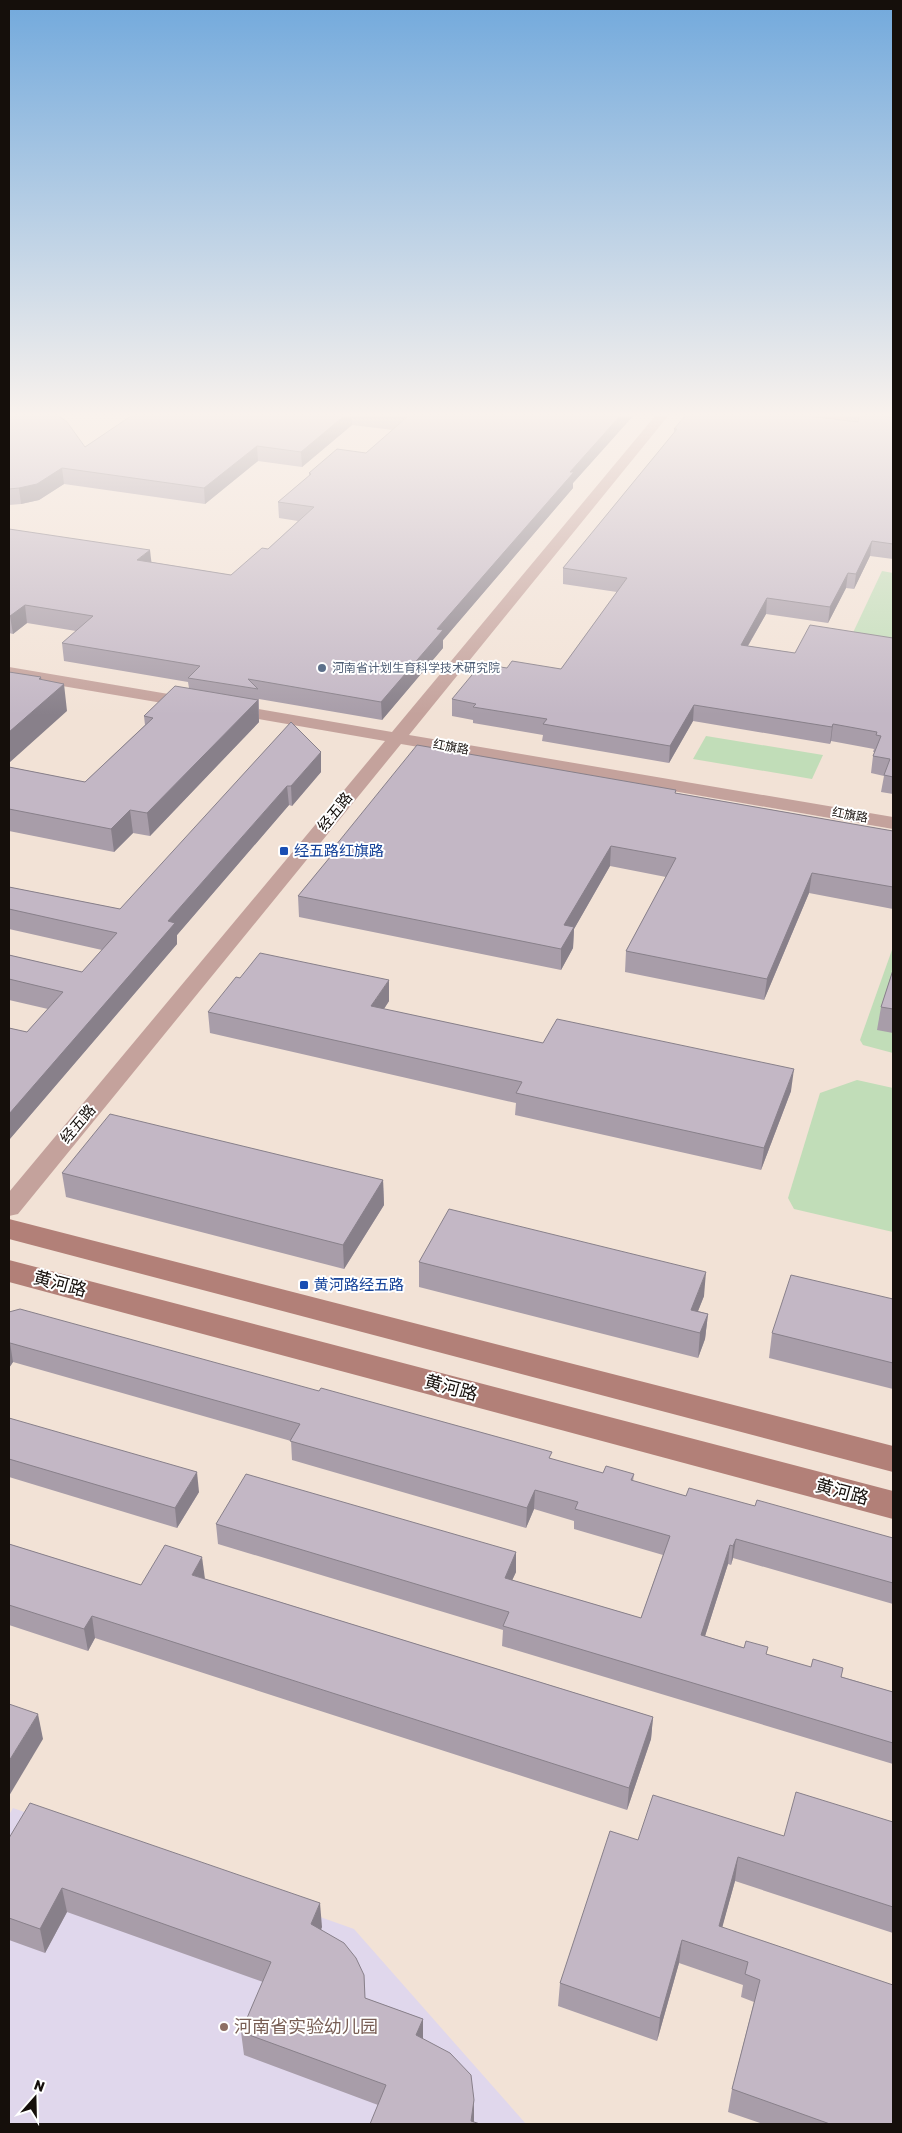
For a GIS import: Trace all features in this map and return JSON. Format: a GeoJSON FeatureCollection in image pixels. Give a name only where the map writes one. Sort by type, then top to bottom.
{"type":"FeatureCollection","features":[{"type":"Feature","properties":{"kind":"main road"},"geometry":{"type":"LineString","coordinates":[[9,1230],[893,1459]]}},
{"type":"Feature","properties":{"kind":"main road","name":"黄河路"},"geometry":{"type":"LineString","coordinates":[[9,1271],[893,1506]]}},
{"type":"Feature","properties":{"kind":"street","name":"经五路"},"geometry":{"type":"LineString","coordinates":[[9,1208],[580,516]]}},
{"type":"Feature","properties":{"kind":"street","name":"红旗路"},"geometry":{"type":"LineString","coordinates":[[9,672],[893,823]]}},
{"type":"Feature","properties":{"kind":"shaded area","name":"河南省实验幼儿园"},"geometry":{"type":"Polygon","coordinates":[[[13,1808],[354,1929],[526,2124],[9,2124],[9,1815],[13,1808]]]}},
{"type":"Feature","properties":{"kind":"green space"},"geometry":{"type":"Polygon","coordinates":[[[882,571],[893,573],[893,645],[850,639],[882,571]]]}},
{"type":"Feature","properties":{"kind":"green space"},"geometry":{"type":"Polygon","coordinates":[[[706,736],[823,755],[812,779],[693,759],[706,736]]]}},
{"type":"Feature","properties":{"kind":"green space"},"geometry":{"type":"Polygon","coordinates":[[[893,947],[893,1053],[863,1045],[860,1040],[893,947]]]}},
{"type":"Feature","properties":{"kind":"green space"},"geometry":{"type":"Polygon","coordinates":[[[857,1080],[893,1088],[893,1232],[794,1209],[788,1198],[820,1093],[857,1080]]]}},
{"type":"Feature","properties":{"kind":"building"},"geometry":{"type":"Polygon","coordinates":[[[305,516],[536,516],[437,629],[443,630],[381,702],[248,679],[258,689],[188,678],[200,666],[62,643],[93,616],[25,605],[9,616],[9,529],[150,550],[137,560],[231,575],[262,548],[268,549],[305,516]]]}},
{"type":"Feature","properties":{"kind":"building"},"geometry":{"type":"Polygon","coordinates":[[[606,516],[893,516],[893,544],[872,541],[856,574],[848,573],[830,607],[767,598],[741,645],[795,653],[810,625],[893,638],[893,777],[884,775],[890,759],[873,756],[881,736],[876,735],[877,732],[833,724],[832,727],[694,705],[670,746],[543,724],[547,719],[473,707],[476,704],[452,699],[481,664],[507,668],[512,661],[561,669],[627,578],[563,568],[606,516]]]}},
{"type":"Feature","properties":{"kind":"building"},"geometry":{"type":"Polygon","coordinates":[[[9,672],[41,677],[39,679],[64,684],[9,732],[9,672]]]}},
{"type":"Feature","properties":{"kind":"building"},"geometry":{"type":"Polygon","coordinates":[[[175,686],[258,700],[147,813],[130,810],[111,829],[9,809],[9,767],[85,782],[153,718],[144,716],[175,686]]]}},
{"type":"Feature","properties":{"kind":"building"},"geometry":{"type":"Polygon","coordinates":[[[291,722],[321,752],[291,786],[287,786],[168,921],[175,923],[9,1114],[9,1028],[27,1032],[63,992],[9,979],[9,955],[82,972],[117,933],[9,909],[9,887],[120,909],[291,722]]]}},
{"type":"Feature","properties":{"kind":"building"},"geometry":{"type":"Polygon","coordinates":[[[417,745],[676,790],[675,793],[893,831],[893,887],[812,873],[767,979],[626,951],[676,858],[611,846],[564,925],[574,927],[561,949],[298,896],[340,845],[336,845],[417,745]]]}},
{"type":"Feature","properties":{"kind":"building"},"geometry":{"type":"Polygon","coordinates":[[[260,953],[389,980],[371,1006],[543,1043],[557,1019],[794,1069],[764,1148],[516,1093],[522,1082],[208,1012],[236,977],[240,978],[260,953]]]}},
{"type":"Feature","properties":{"kind":"building"},"geometry":{"type":"Polygon","coordinates":[[[893,970],[893,1009],[881,1007],[893,970]]]}},
{"type":"Feature","properties":{"kind":"building"},"geometry":{"type":"Polygon","coordinates":[[[110,1114],[383,1180],[343,1245],[62,1173],[110,1114]]]}},
{"type":"Feature","properties":{"kind":"building"},"geometry":{"type":"Polygon","coordinates":[[[449,1209],[706,1272],[691,1310],[708,1314],[700,1333],[419,1262],[449,1209]]]}},
{"type":"Feature","properties":{"kind":"building"},"geometry":{"type":"Polygon","coordinates":[[[791,1275],[893,1299],[893,1363],[772,1333],[791,1275]]]}},
{"type":"Feature","properties":{"kind":"building"},"geometry":{"type":"Polygon","coordinates":[[[20,1309],[319,1391],[321,1388],[552,1452],[549,1458],[603,1473],[606,1466],[634,1474],[631,1480],[686,1496],[689,1488],[755,1506],[757,1500],[893,1538],[893,1583],[736,1539],[733,1546],[730,1545],[701,1635],[744,1648],[746,1641],[768,1647],[766,1654],[811,1667],[813,1659],[843,1668],[841,1677],[893,1692],[893,1743],[503,1626],[509,1612],[216,1524],[246,1474],[516,1552],[505,1578],[641,1618],[670,1536],[575,1509],[578,1502],[535,1490],[527,1508],[290,1441],[300,1424],[9,1344],[9,1312],[20,1309]]]}},
{"type":"Feature","properties":{"kind":"building"},"geometry":{"type":"Polygon","coordinates":[[[9,1418],[197,1472],[175,1508],[9,1459],[9,1418]]]}},
{"type":"Feature","properties":{"kind":"building"},"geometry":{"type":"Polygon","coordinates":[[[9,1544],[141,1585],[165,1545],[202,1557],[192,1575],[653,1717],[629,1788],[92,1616],[84,1629],[9,1605],[9,1544]]]}},
{"type":"Feature","properties":{"kind":"building"},"geometry":{"type":"Polygon","coordinates":[[[9,1704],[38,1714],[9,1761],[9,1704]]]}},
{"type":"Feature","properties":{"kind":"building"},"geometry":{"type":"Polygon","coordinates":[[[796,1792],[893,1822],[893,1907],[738,1857],[719,1926],[893,1985],[893,2124],[830,2124],[732,2089],[760,1980],[745,1974],[748,1962],[682,1940],[660,2018],[560,1983],[610,1831],[638,1840],[653,1795],[784,1836],[796,1792]]]}},
{"type":"Feature","properties":{"kind":"building"},"geometry":{"type":"Polygon","coordinates":[[[30,1803],[320,1903],[311,1924],[344,1943],[356,1958],[364,1975],[365,1998],[423,2019],[416,2035],[450,2053],[471,2075],[474,2100],[471,2121],[480,2124],[370,2124],[386,2085],[241,2032],[271,1962],[62,1888],[40,1929],[9,1918],[9,1838],[30,1803]]]}},
{"type":"Feature","properties":{"kind":"place","name":"河南省计划生育科学技术研究院"},"geometry":{"type":"Point","coordinates":[322,668]}},
{"type":"Feature","properties":{"kind":"place","name":"经五路红旗路"},"geometry":{"type":"Point","coordinates":[284,851]}},
{"type":"Feature","properties":{"kind":"place","name":"黄河路经五路"},"geometry":{"type":"Point","coordinates":[304,1285]}},
{"type":"Feature","properties":{"kind":"place","name":"河南省实验幼儿园"},"geometry":{"type":"Point","coordinates":[224,2027]}}]}
